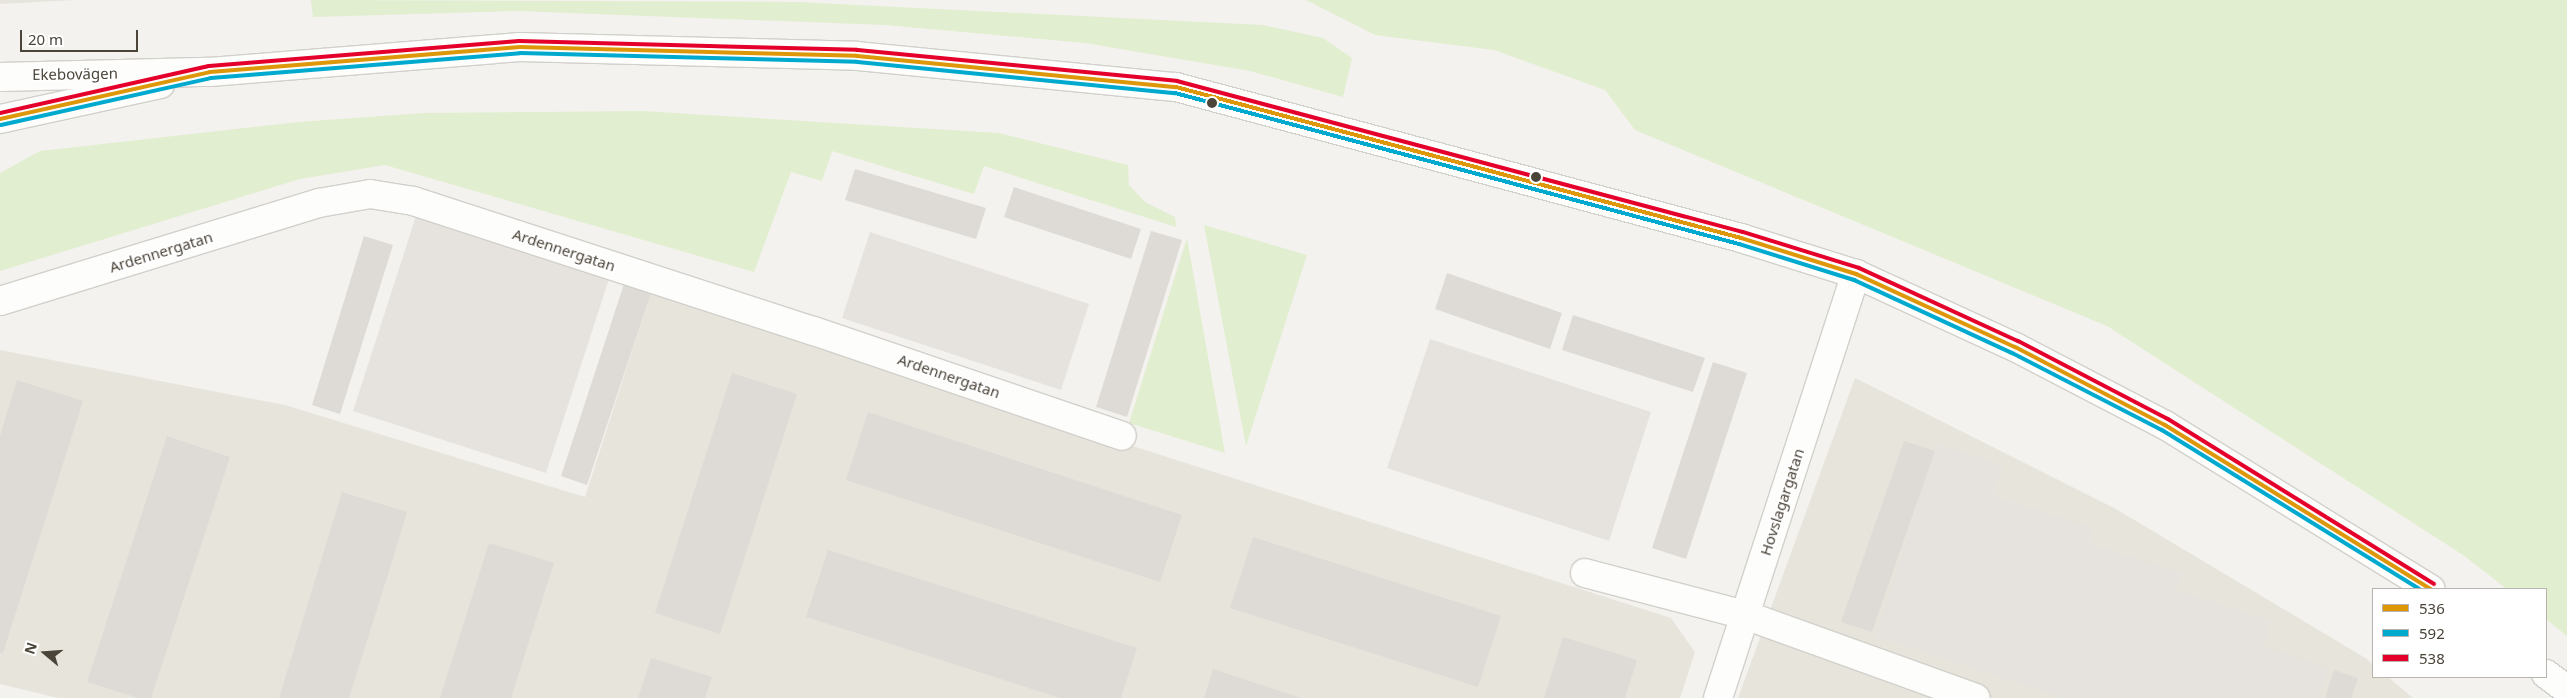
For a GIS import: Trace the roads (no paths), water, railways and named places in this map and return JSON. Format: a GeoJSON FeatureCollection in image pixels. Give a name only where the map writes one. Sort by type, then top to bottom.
{"type":"FeatureCollection","features":[{"type":"Feature","properties":{"kind":"street","name":"Ekebovägen"},"geometry":{"type":"LineString","coordinates":[[0,77],[210,72],[520,47],[857,56],[1176,87],[1742,238],[1856,274],[2016,347],[2164,424],[2429,588]]}},
{"type":"Feature","properties":{"kind":"street","name":"Ekebovägen"},"geometry":{"type":"LineString","coordinates":[[0,119],[210,72]]}},
{"type":"Feature","properties":{"kind":"street","name":"Ardennergatan"},"geometry":{"type":"LineString","coordinates":[[0,301],[319,202],[370,194],[422,204],[814,331],[1122,436]]}},
{"type":"Feature","properties":{"kind":"street","name":"Hovslagargatan"},"geometry":{"type":"LineString","coordinates":[[1718,698],[1856,274]]}},
{"type":"Feature","properties":{"kind":"street"},"geometry":{"type":"LineString","coordinates":[[1585,573],[1745,615],[1976,698]]}},
{"type":"Feature","properties":{"kind":"street"},"geometry":{"type":"LineString","coordinates":[[2547,675],[2567,690]]}}]}
